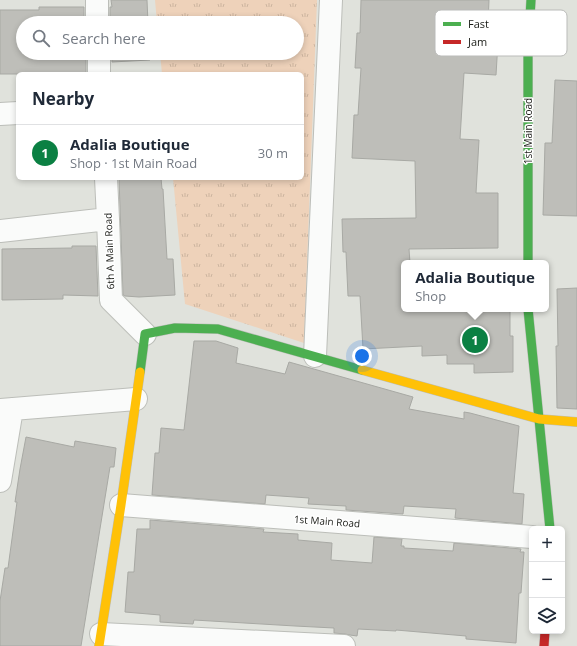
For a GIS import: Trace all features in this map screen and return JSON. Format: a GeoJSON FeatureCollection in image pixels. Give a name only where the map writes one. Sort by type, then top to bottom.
{"type":"FeatureCollection","features":[{"type":"Feature","properties":{"kind":"street"},"geometry":{"type":"LineString","coordinates":[[97,0],[98,16]]}},
{"type":"Feature","properties":{"kind":"street"},"geometry":{"type":"LineString","coordinates":[[315,356],[331,0]]}},
{"type":"Feature","properties":{"kind":"street","name":"1st Main Road"},"geometry":{"type":"LineString","coordinates":[[530,10],[531,0]]}},
{"type":"Feature","properties":{"kind":"street","name":"1st Main Road"},"geometry":{"type":"LineString","coordinates":[[528,56],[528,260]]}},
{"type":"Feature","properties":{"kind":"street"},"geometry":{"type":"LineString","coordinates":[[99,60],[99,72]]}},
{"type":"Feature","properties":{"kind":"street"},"geometry":{"type":"LineString","coordinates":[[0,114],[16,113]]}},
{"type":"Feature","properties":{"kind":"street","name":"6th A Main Road"},"geometry":{"type":"LineString","coordinates":[[106,180],[111,300],[145,334]]}},
{"type":"Feature","properties":{"kind":"street"},"geometry":{"type":"LineString","coordinates":[[0,231],[108,219]]}},
{"type":"Feature","properties":{"kind":"street"},"geometry":{"type":"LineString","coordinates":[[528,312],[550,526]]}},
{"type":"Feature","properties":{"kind":"street"},"geometry":{"type":"LineString","coordinates":[[344,646],[100,640],[121,506],[145,334],[176,328],[218,329],[539,419],[577,422]]}},
{"type":"Feature","properties":{"kind":"street"},"geometry":{"type":"LineString","coordinates":[[0,481],[6,409],[136,399]]}},
{"type":"Feature","properties":{"kind":"street","name":"1st Main Road"},"geometry":{"type":"LineString","coordinates":[[121,506],[529,537]]}},
{"type":"Feature","properties":{"kind":"street"},"geometry":{"type":"LineString","coordinates":[[544,646],[545,634]]}},
{"type":"Feature","properties":{"kind":"green space"},"geometry":{"type":"Polygon","coordinates":[[[155,0],[317,0],[304,343],[185,304],[173,180],[304,180],[304,72],[162,72],[161,60],[304,60],[304,16],[156,16],[155,0]]]}},
{"type":"Feature","properties":{"kind":"building"},"geometry":{"type":"Polygon","coordinates":[[[111,0],[147,0],[148,16],[110,16],[110,7],[112,7],[111,0]]]}},
{"type":"Feature","properties":{"kind":"building"},"geometry":{"type":"Polygon","coordinates":[[[361,0],[489,0],[489,10],[435,10],[435,56],[497,56],[496,75],[464,73],[460,139],[479,140],[476,193],[498,193],[498,248],[409,249],[410,260],[401,260],[401,312],[510,312],[510,336],[513,336],[513,372],[474,373],[474,364],[447,364],[447,355],[422,356],[422,346],[363,349],[360,296],[348,296],[346,252],[343,252],[342,219],[416,218],[415,161],[352,158],[354,115],[358,115],[361,68],[355,68],[357,33],[360,33],[361,0]]]}},
{"type":"Feature","properties":{"kind":"building"},"geometry":{"type":"Polygon","coordinates":[[[39,7],[84,7],[84,16],[16,16],[16,60],[86,60],[86,72],[16,72],[16,74],[0,74],[0,10],[39,10],[39,7]]]}},
{"type":"Feature","properties":{"kind":"building"},"geometry":{"type":"Polygon","coordinates":[[[112,60],[150,60],[112,62],[112,60]]]}},
{"type":"Feature","properties":{"kind":"building"},"geometry":{"type":"Polygon","coordinates":[[[555,80],[577,81],[577,216],[543,215],[545,143],[552,143],[555,80]]]}},
{"type":"Feature","properties":{"kind":"building"},"geometry":{"type":"Polygon","coordinates":[[[119,180],[161,180],[167,259],[173,259],[175,295],[139,297],[123,295],[119,180]]]}},
{"type":"Feature","properties":{"kind":"building"},"geometry":{"type":"Polygon","coordinates":[[[72,246],[96,246],[98,296],[63,295],[63,299],[2,300],[2,249],[72,248],[72,246]]]}},
{"type":"Feature","properties":{"kind":"building"},"geometry":{"type":"Polygon","coordinates":[[[577,288],[577,409],[557,408],[557,289],[577,288]]]}},
{"type":"Feature","properties":{"kind":"building"},"geometry":{"type":"Polygon","coordinates":[[[194,341],[216,341],[238,348],[236,363],[285,374],[289,362],[413,397],[409,409],[464,419],[464,412],[519,426],[513,493],[524,494],[522,524],[455,518],[456,509],[404,506],[403,514],[346,510],[346,506],[308,504],[309,498],[266,495],[265,504],[152,495],[155,453],[159,453],[161,428],[184,430],[194,341]]]}},
{"type":"Feature","properties":{"kind":"building"},"geometry":{"type":"Polygon","coordinates":[[[26,437],[74,447],[75,441],[116,448],[114,467],[110,467],[81,646],[0,646],[0,601],[5,568],[8,568],[17,502],[15,502],[26,437]]]}},
{"type":"Feature","properties":{"kind":"building"},"geometry":{"type":"Polygon","coordinates":[[[150,520],[264,529],[263,532],[298,534],[298,540],[332,543],[331,560],[372,563],[374,537],[402,539],[401,546],[404,546],[404,548],[453,551],[454,543],[521,549],[520,552],[524,552],[521,593],[519,593],[516,643],[466,639],[466,636],[396,630],[358,629],[357,636],[334,633],[334,628],[194,620],[193,624],[160,622],[160,615],[125,612],[128,572],[134,572],[137,529],[150,529],[150,520]]]}},
{"type":"Feature","properties":{"kind":"traffic: fast"},"geometry":{"type":"LineString","coordinates":[[530,10],[531,0]]}},
{"type":"Feature","properties":{"kind":"traffic: fast"},"geometry":{"type":"LineString","coordinates":[[528,56],[528,260]]}},
{"type":"Feature","properties":{"kind":"traffic: fast"},"geometry":{"type":"LineString","coordinates":[[528,312],[550,526]]}},
{"type":"Feature","properties":{"kind":"traffic: fast"},"geometry":{"type":"LineString","coordinates":[[140,372],[145,334],[175,328],[218,329],[362,370]]}},
{"type":"Feature","properties":{"kind":"traffic: slow"},"geometry":{"type":"LineString","coordinates":[[362,370],[539,419],[577,422]]}},
{"type":"Feature","properties":{"kind":"traffic: slow"},"geometry":{"type":"LineString","coordinates":[[99,646],[140,372]]}},
{"type":"Feature","properties":{"kind":"traffic: jam"},"geometry":{"type":"LineString","coordinates":[[544,646],[545,634]]}},
{"type":"Feature","properties":{"kind":"place","name":"Adalia Boutique"},"geometry":{"type":"Point","coordinates":[475,340]}}]}
